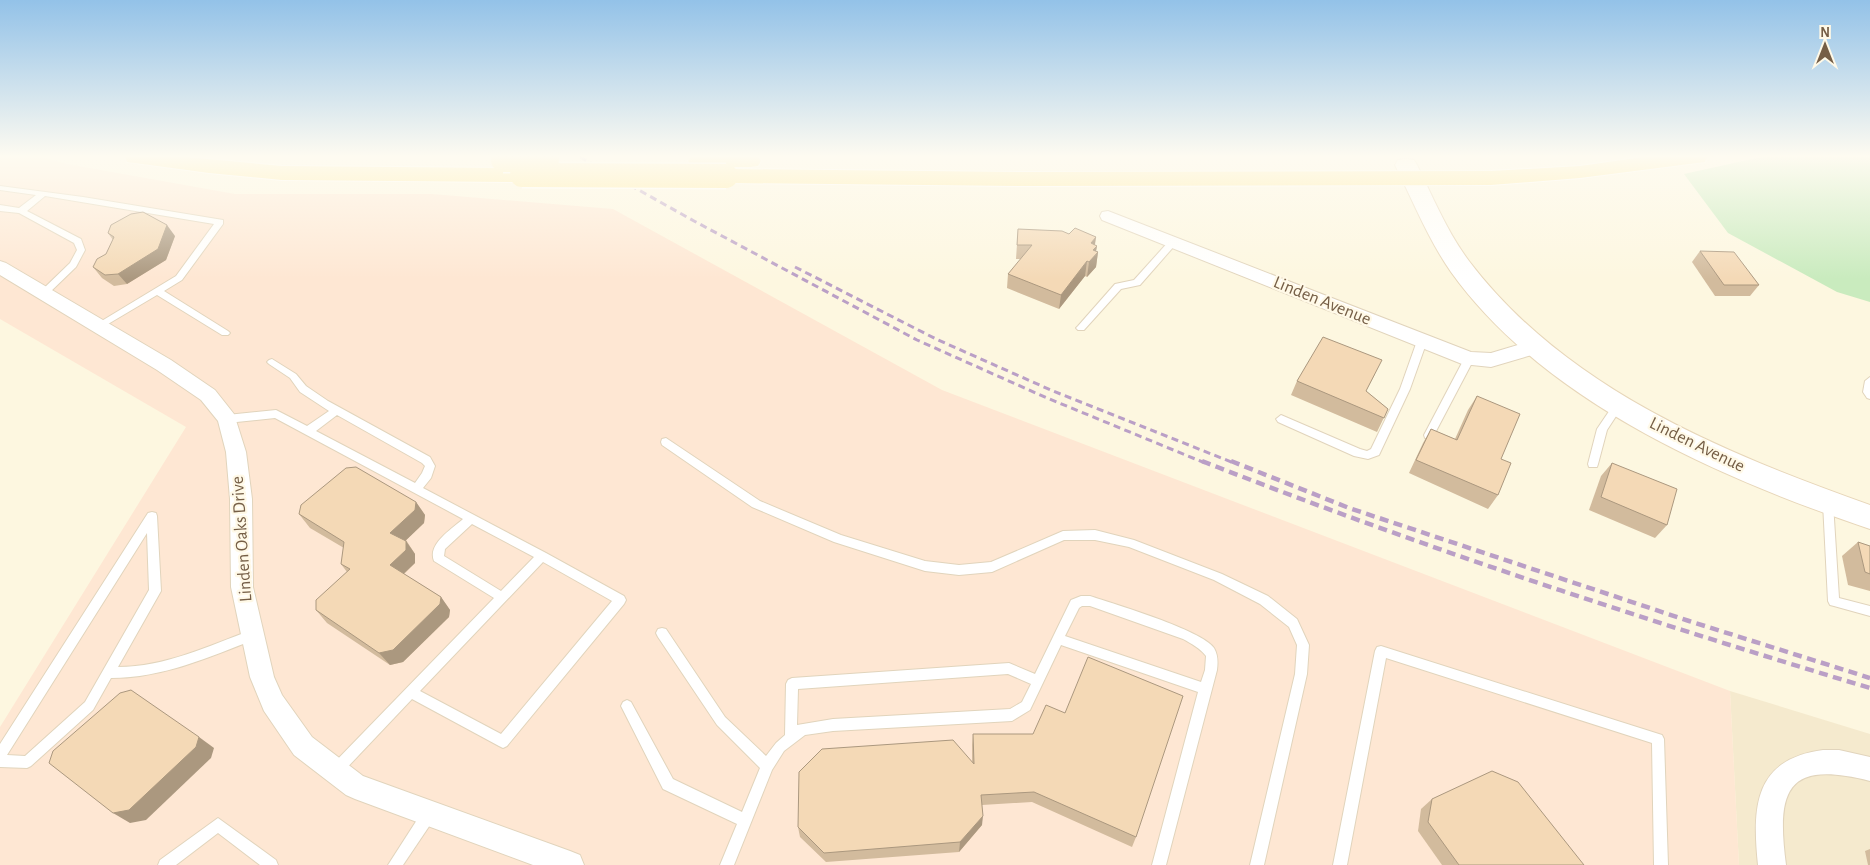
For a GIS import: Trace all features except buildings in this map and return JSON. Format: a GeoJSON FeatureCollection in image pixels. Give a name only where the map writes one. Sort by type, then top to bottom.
{"type":"FeatureCollection","features":[{"type":"Feature","properties":{"kind":"main road","name":"Linden Avenue"},"geometry":{"type":"LineString","coordinates":[[1422,197],[1443,240],[1461,267],[1494,305],[1538,346],[1575,375],[1662,429],[1710,453],[1828,502],[1870,517]]}},
{"type":"Feature","properties":{"kind":"street","name":"Linden Avenue"},"geometry":{"type":"LineString","coordinates":[[1108,216],[1470,359],[1491,360],[1538,346]]}},
{"type":"Feature","properties":{"kind":"street","name":"Linden Oaks Drive"},"geometry":{"type":"LineString","coordinates":[[0,267],[164,364],[208,395],[227,419],[236,452],[241,499],[242,587],[252,634],[262,677],[273,703],[302,746],[356,786],[570,865]]}},
{"type":"Feature","properties":{"kind":"street"},"geometry":{"type":"LineString","coordinates":[[1772,865],[1770,808],[1777,786],[1791,771],[1809,763],[1832,761],[1870,769]]}},
{"type":"Feature","properties":{"kind":"lane"},"geometry":{"type":"LineString","coordinates":[[21,211],[39,197]]}},
{"type":"Feature","properties":{"kind":"lane"},"geometry":{"type":"LineString","coordinates":[[64,197],[220,222],[179,278],[100,325]]}},
{"type":"Feature","properties":{"kind":"lane"},"geometry":{"type":"LineString","coordinates":[[0,208],[21,211],[78,241],[81,250],[74,265],[44,293]]}},
{"type":"Feature","properties":{"kind":"lane"},"geometry":{"type":"LineString","coordinates":[[1081,328],[1118,286],[1137,283],[1173,242]]}},
{"type":"Feature","properties":{"kind":"lane"},"geometry":{"type":"LineString","coordinates":[[157,291],[225,333]]}},
{"type":"Feature","properties":{"kind":"lane"},"geometry":{"type":"LineString","coordinates":[[1281,419],[1358,453],[1368,455],[1375,452],[1405,389],[1422,340]]}},
{"type":"Feature","properties":{"kind":"lane"},"geometry":{"type":"LineString","coordinates":[[1429,435],[1470,359]]}},
{"type":"Feature","properties":{"kind":"lane"},"geometry":{"type":"LineString","coordinates":[[272,362],[293,376],[303,389],[426,460],[430,466],[416,488]]}},
{"type":"Feature","properties":{"kind":"lane"},"geometry":{"type":"LineString","coordinates":[[1870,381],[1868,392],[1870,395]]}},
{"type":"Feature","properties":{"kind":"lane"},"geometry":{"type":"LineString","coordinates":[[1593,464],[1602,429],[1619,404]]}},
{"type":"Feature","properties":{"kind":"lane"},"geometry":{"type":"LineString","coordinates":[[308,432],[337,410]]}},
{"type":"Feature","properties":{"kind":"lane"},"geometry":{"type":"LineString","coordinates":[[227,419],[276,414],[542,556],[620,600],[503,742],[410,692]]}},
{"type":"Feature","properties":{"kind":"lane"},"geometry":{"type":"LineString","coordinates":[[666,442],[756,504],[838,539],[925,566],[959,570],[992,567],[1062,536],[1095,535],[1130,543],[1218,577],[1264,600],[1293,623],[1303,645],[1301,674],[1257,865]]}},
{"type":"Feature","properties":{"kind":"lane"},"geometry":{"type":"LineString","coordinates":[[1828,502],[1834,601],[1870,611]]}},
{"type":"Feature","properties":{"kind":"lane"},"geometry":{"type":"LineString","coordinates":[[0,755],[152,516],[155,591],[90,706],[27,762],[0,761]]}},
{"type":"Feature","properties":{"kind":"lane"},"geometry":{"type":"LineString","coordinates":[[471,518],[441,546],[438,558],[502,597]]}},
{"type":"Feature","properties":{"kind":"lane"},"geometry":{"type":"LineString","coordinates":[[335,770],[542,556]]}},
{"type":"Feature","properties":{"kind":"lane"},"geometry":{"type":"LineString","coordinates":[[727,865],[767,766],[780,747],[802,729],[833,725],[1012,715],[1026,706],[1076,604],[1086,600],[1187,634],[1208,648],[1213,658],[1213,666],[1205,689],[1159,865]]}},
{"type":"Feature","properties":{"kind":"lane"},"geometry":{"type":"LineString","coordinates":[[662,633],[721,721],[767,766]]}},
{"type":"Feature","properties":{"kind":"lane"},"geometry":{"type":"LineString","coordinates":[[109,673],[124,674],[196,657],[252,634]]}},
{"type":"Feature","properties":{"kind":"lane"},"geometry":{"type":"LineString","coordinates":[[1058,639],[1205,689]]}},
{"type":"Feature","properties":{"kind":"lane"},"geometry":{"type":"LineString","coordinates":[[1340,865],[1381,651],[1658,739],[1661,865]]}},
{"type":"Feature","properties":{"kind":"lane"},"geometry":{"type":"LineString","coordinates":[[791,738],[792,684],[1009,668],[1038,680]]}},
{"type":"Feature","properties":{"kind":"lane"},"geometry":{"type":"LineString","coordinates":[[626,706],[668,784],[744,820]]}},
{"type":"Feature","properties":{"kind":"lane"},"geometry":{"type":"LineString","coordinates":[[395,865],[429,814]]}},
{"type":"Feature","properties":{"kind":"lane"},"geometry":{"type":"LineString","coordinates":[[165,865],[218,825],[271,865]]}},
{"type":"Feature","properties":{"kind":"shaded area"},"geometry":{"type":"Polygon","coordinates":[[[0,197],[473,197],[613,209],[942,390],[1730,691],[1739,865],[0,865],[0,727],[186,427],[0,319],[0,197]]]}},
{"type":"Feature","properties":{"kind":"shaded area"},"geometry":{"type":"Polygon","coordinates":[[[1730,691],[1870,734],[1870,865],[1739,865],[1730,691]]]}},
{"type":"Feature","properties":{"kind":"green space"},"geometry":{"type":"Polygon","coordinates":[[[1701,197],[1870,197],[1870,302],[1837,292],[1728,233],[1701,197]]]}},
{"type":"Feature","properties":{"kind":"railway"},"geometry":{"type":"LineString","coordinates":[[652,197],[917,340],[1047,398],[1205,463]]}},
{"type":"Feature","properties":{"kind":"railway"},"geometry":{"type":"LineString","coordinates":[[795,267],[936,339],[1053,391],[1234,463]]}},
{"type":"Feature","properties":{"kind":"railway"},"geometry":{"type":"LineString","coordinates":[[1202,461],[1450,553],[1617,609],[1870,688]]}},
{"type":"Feature","properties":{"kind":"railway"},"geometry":{"type":"LineString","coordinates":[[1231,461],[1349,508],[1689,621],[1870,678]]}}]}
